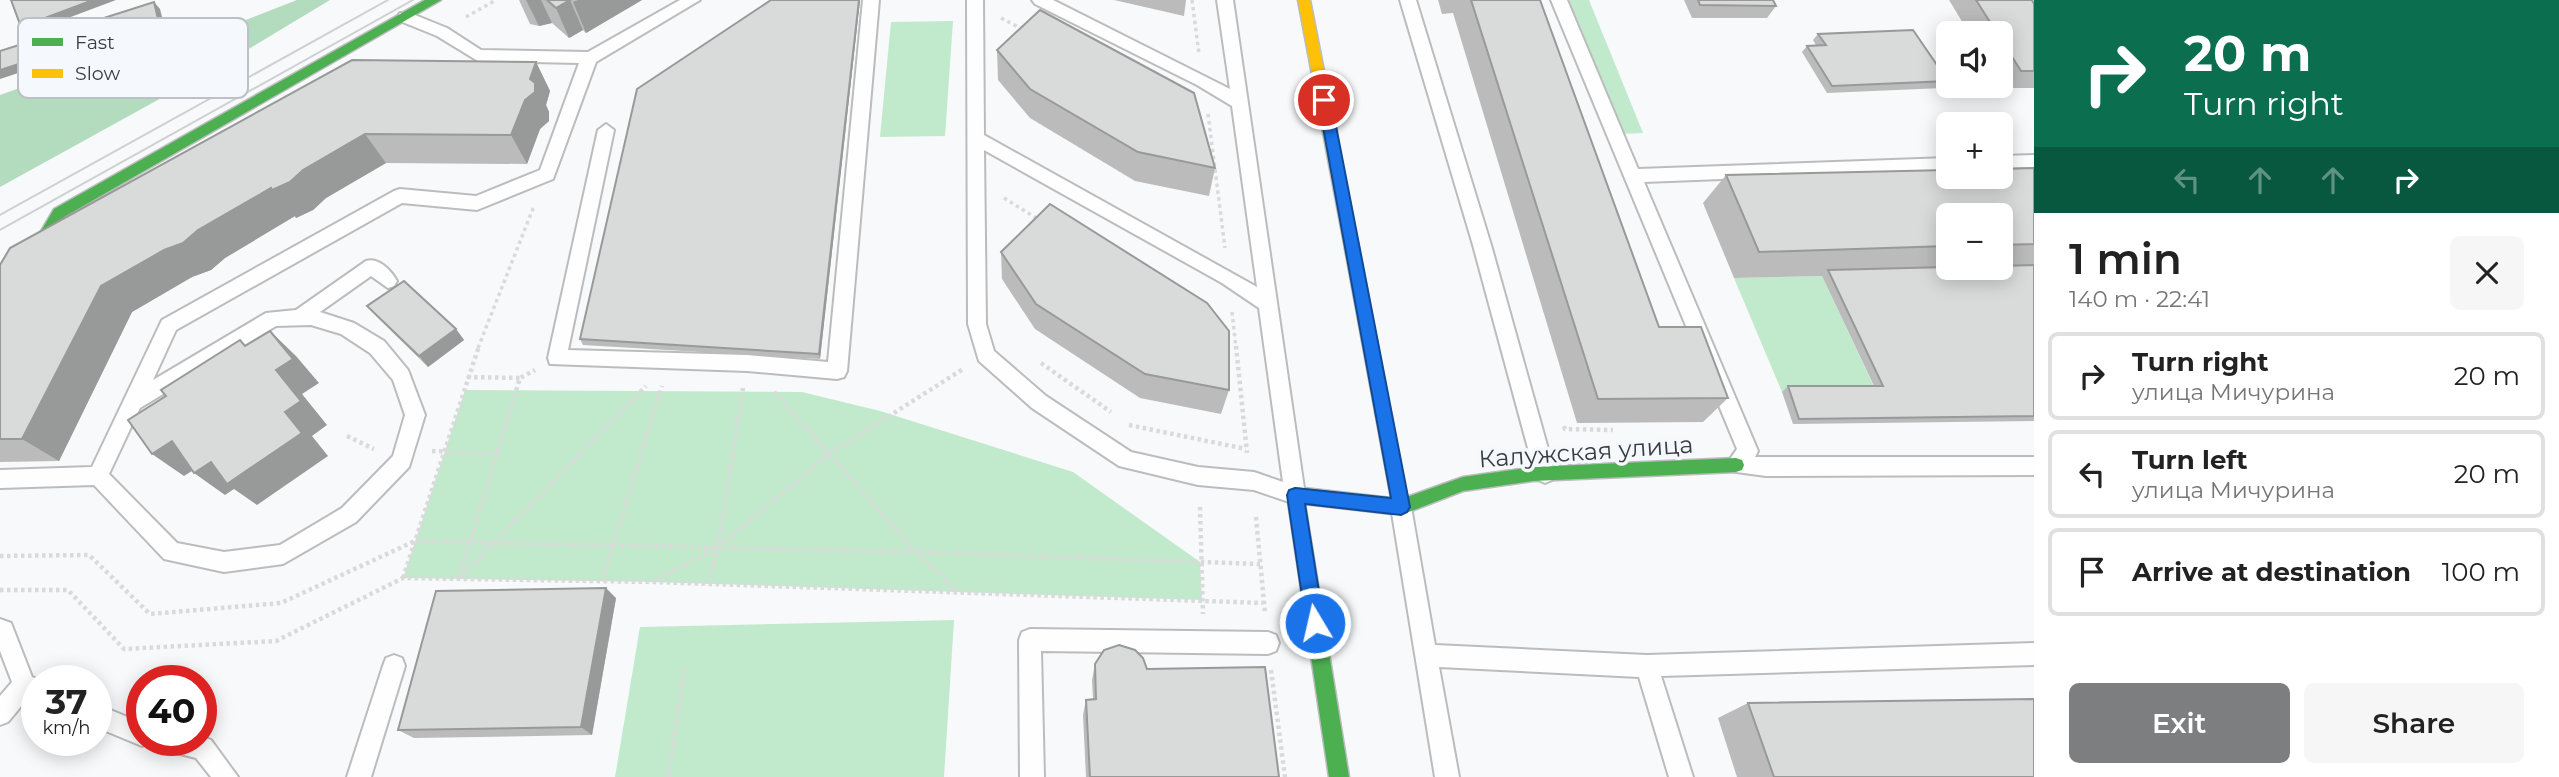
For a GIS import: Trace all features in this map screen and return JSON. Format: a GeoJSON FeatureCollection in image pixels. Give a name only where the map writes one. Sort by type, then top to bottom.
{"type":"FeatureCollection","features":[{"type":"Feature","properties":{"kind":"street"},"geometry":{"type":"LineString","coordinates":[[0,314],[59,213],[435,0]]}},
{"type":"Feature","properties":{"kind":"street"},"geometry":{"type":"LineString","coordinates":[[1304,0],[1401,507],[1295,495],[1339,777]]}},
{"type":"Feature","properties":{"kind":"street","name":"Калужская улица"},"geometry":{"type":"LineString","coordinates":[[1401,507],[1463,484],[1545,474],[1736,465]]}},
{"type":"Feature","properties":{"kind":"lane"},"geometry":{"type":"LineString","coordinates":[[405,18],[442,32],[478,55],[589,58],[692,0]]}},
{"type":"Feature","properties":{"kind":"lane"},"geometry":{"type":"LineString","coordinates":[[606,130],[557,358],[747,363],[837,372],[870,0]]}},
{"type":"Feature","properties":{"kind":"lane"},"geometry":{"type":"LineString","coordinates":[[975,0],[977,324],[986,355],[1039,402],[1126,460],[1198,476],[1254,481],[1295,495],[1225,0]]}},
{"type":"Feature","properties":{"kind":"lane"},"geometry":{"type":"LineString","coordinates":[[1040,0],[1203,81],[1240,103]]}},
{"type":"Feature","properties":{"kind":"lane"},"geometry":{"type":"LineString","coordinates":[[1408,0],[1482,245],[1545,474]]}},
{"type":"Feature","properties":{"kind":"lane"},"geometry":{"type":"LineString","coordinates":[[1559,0],[1748,451],[1736,465]]}},
{"type":"Feature","properties":{"kind":"lane"},"geometry":{"type":"LineString","coordinates":[[98,476],[169,325],[400,196],[477,203],[547,174],[589,58]]}},
{"type":"Feature","properties":{"kind":"lane"},"geometry":{"type":"LineString","coordinates":[[976,138],[1228,278],[1269,305]]}},
{"type":"Feature","properties":{"kind":"lane"},"geometry":{"type":"LineString","coordinates":[[2013,161],[2034,160]]}},
{"type":"Feature","properties":{"kind":"lane"},"geometry":{"type":"LineString","coordinates":[[1632,176],[1936,164]]}},
{"type":"Feature","properties":{"kind":"lane"},"geometry":{"type":"LineString","coordinates":[[298,318],[372,266],[388,281]]}},
{"type":"Feature","properties":{"kind":"lane"},"geometry":{"type":"LineString","coordinates":[[0,479],[98,476],[171,552],[223,562],[282,554],[349,515],[402,461],[415,415],[401,376],[377,347],[347,328],[312,317],[273,318],[133,402]]}},
{"type":"Feature","properties":{"kind":"lane"},"geometry":{"type":"LineString","coordinates":[[1736,465],[2034,466]]}},
{"type":"Feature","properties":{"kind":"lane"},"geometry":{"type":"LineString","coordinates":[[1401,507],[1447,777]]}},
{"type":"Feature","properties":{"kind":"lane"},"geometry":{"type":"LineString","coordinates":[[0,630],[3,630],[21,667]]}},
{"type":"Feature","properties":{"kind":"lane"},"geometry":{"type":"LineString","coordinates":[[1032,777],[1030,640],[1268,643]]}},
{"type":"Feature","properties":{"kind":"lane"},"geometry":{"type":"LineString","coordinates":[[1425,655],[1647,666],[2034,654]]}},
{"type":"Feature","properties":{"kind":"lane"},"geometry":{"type":"LineString","coordinates":[[359,777],[394,666]]}},
{"type":"Feature","properties":{"kind":"lane"},"geometry":{"type":"LineString","coordinates":[[1647,666],[1681,777]]}},
{"type":"Feature","properties":{"kind":"lane"},"geometry":{"type":"LineString","coordinates":[[0,714],[21,696]]}},
{"type":"Feature","properties":{"kind":"lane"},"geometry":{"type":"LineString","coordinates":[[209,756],[226,777]]}},
{"type":"Feature","properties":{"kind":"path"},"geometry":{"type":"LineString","coordinates":[[1192,0],[1211,130],[1246,449],[1254,481]]}},
{"type":"Feature","properties":{"kind":"path"},"geometry":{"type":"LineString","coordinates":[[999,30],[1000,9]]}},
{"type":"Feature","properties":{"kind":"path"},"geometry":{"type":"LineString","coordinates":[[1000,17],[1035,36]]}},
{"type":"Feature","properties":{"kind":"path"},"geometry":{"type":"LineString","coordinates":[[1199,124],[1211,130]]}},
{"type":"Feature","properties":{"kind":"path"},"geometry":{"type":"LineString","coordinates":[[403,578],[467,377],[547,174]]}},
{"type":"Feature","properties":{"kind":"path"},"geometry":{"type":"LineString","coordinates":[[999,209],[1000,195],[1048,225]]}},
{"type":"Feature","properties":{"kind":"path"},"geometry":{"type":"LineString","coordinates":[[1224,337],[1236,345]]}},
{"type":"Feature","properties":{"kind":"path"},"geometry":{"type":"LineString","coordinates":[[653,582],[718,547],[831,453],[986,355]]}},
{"type":"Feature","properties":{"kind":"path"},"geometry":{"type":"LineString","coordinates":[[467,377],[520,378],[557,358]]}},
{"type":"Feature","properties":{"kind":"path"},"geometry":{"type":"LineString","coordinates":[[1035,359],[1132,428],[1246,449]]}},
{"type":"Feature","properties":{"kind":"path"},"geometry":{"type":"LineString","coordinates":[[459,579],[669,362]]}},
{"type":"Feature","properties":{"kind":"path"},"geometry":{"type":"LineString","coordinates":[[602,581],[669,362]]}},
{"type":"Feature","properties":{"kind":"path"},"geometry":{"type":"LineString","coordinates":[[747,363],[831,453],[914,552],[958,593]]}},
{"type":"Feature","properties":{"kind":"path"},"geometry":{"type":"LineString","coordinates":[[708,584],[718,547],[747,363]]}},
{"type":"Feature","properties":{"kind":"path"},"geometry":{"type":"LineString","coordinates":[[459,579],[520,378]]}},
{"type":"Feature","properties":{"kind":"path"},"geometry":{"type":"LineString","coordinates":[[1561,416],[1565,429],[1619,431]]}},
{"type":"Feature","properties":{"kind":"path"},"geometry":{"type":"LineString","coordinates":[[1198,507],[1204,643]]}},
{"type":"Feature","properties":{"kind":"path"},"geometry":{"type":"LineString","coordinates":[[415,541],[914,552],[1260,564]]}},
{"type":"Feature","properties":{"kind":"path"},"geometry":{"type":"LineString","coordinates":[[0,590],[68,590],[124,649],[276,641],[403,578],[653,582],[1263,603]]}},
{"type":"Feature","properties":{"kind":"path"},"geometry":{"type":"LineString","coordinates":[[668,777],[685,666]]}},
{"type":"Feature","properties":{"kind":"green space"},"geometry":{"type":"Polygon","coordinates":[[[297,0],[330,0],[248,49],[248,19],[297,0]]]}},
{"type":"Feature","properties":{"kind":"green space"},"geometry":{"type":"Polygon","coordinates":[[[1568,0],[1589,0],[1643,133],[1620,134],[1568,0]]]}},
{"type":"Feature","properties":{"kind":"green space"},"geometry":{"type":"Polygon","coordinates":[[[953,21],[945,136],[880,137],[891,22],[953,21]]]}},
{"type":"Feature","properties":{"kind":"green space"},"geometry":{"type":"Polygon","coordinates":[[[18,89],[18,98],[161,98],[0,187],[0,95],[18,89]]]}},
{"type":"Feature","properties":{"kind":"green space"},"geometry":{"type":"Polygon","coordinates":[[[1822,276],[1876,391],[1782,392],[1734,278],[1822,276]]]}},
{"type":"Feature","properties":{"kind":"green space"},"geometry":{"type":"Polygon","coordinates":[[[465,390],[802,392],[880,411],[1073,472],[1200,562],[1202,600],[654,582],[403,578],[465,390]]]}},
{"type":"Feature","properties":{"kind":"green space"},"geometry":{"type":"Polygon","coordinates":[[[954,620],[944,777],[615,777],[640,627],[954,620]]]}},
{"type":"Feature","properties":{"kind":"building"},"geometry":{"type":"Polygon","coordinates":[[[11,0],[93,0],[45,18],[18,19],[11,0]]]}},
{"type":"Feature","properties":{"kind":"building"},"geometry":{"type":"Polygon","coordinates":[[[547,0],[570,0],[556,8],[547,0]]]}},
{"type":"Feature","properties":{"kind":"building"},"geometry":{"type":"Polygon","coordinates":[[[771,0],[859,0],[819,354],[580,339],[637,89],[771,0]]]}},
{"type":"Feature","properties":{"kind":"building"},"geometry":{"type":"Polygon","coordinates":[[[1471,0],[1540,0],[1659,327],[1701,327],[1728,398],[1598,399],[1471,0]]]}},
{"type":"Feature","properties":{"kind":"building"},"geometry":{"type":"Polygon","coordinates":[[[1698,0],[1773,0],[1776,6],[1700,5],[1698,0]]]}},
{"type":"Feature","properties":{"kind":"building"},"geometry":{"type":"Polygon","coordinates":[[[1976,0],[2032,0],[2034,71],[2021,71],[2013,58],[2013,21],[1989,21],[1976,0]]]}},
{"type":"Feature","properties":{"kind":"building"},"geometry":{"type":"Polygon","coordinates":[[[154,2],[158,18],[104,18],[154,2]]]}},
{"type":"Feature","properties":{"kind":"building"},"geometry":{"type":"Polygon","coordinates":[[[1040,10],[1194,93],[1215,168],[1138,152],[1030,89],[997,50],[1040,10]]]}},
{"type":"Feature","properties":{"kind":"building"},"geometry":{"type":"Polygon","coordinates":[[[1913,30],[1936,64],[1936,82],[1832,86],[1807,46],[1826,45],[1818,34],[1913,30]]]}},
{"type":"Feature","properties":{"kind":"building"},"geometry":{"type":"Polygon","coordinates":[[[18,45],[18,64],[0,70],[0,51],[18,45]]]}},
{"type":"Feature","properties":{"kind":"building"},"geometry":{"type":"Polygon","coordinates":[[[352,60],[536,62],[530,79],[535,83],[535,92],[525,100],[511,135],[365,134],[303,170],[290,182],[272,190],[271,188],[198,230],[183,243],[164,250],[101,286],[22,439],[0,439],[0,265],[10,248],[352,60]]]}},
{"type":"Feature","properties":{"kind":"building"},"geometry":{"type":"Polygon","coordinates":[[[2034,168],[2034,244],[2013,245],[2013,203],[1936,203],[1936,246],[1759,252],[1726,175],[1936,170],[1936,189],[2013,189],[2013,169],[2034,168]]]}},
{"type":"Feature","properties":{"kind":"building"},"geometry":{"type":"Polygon","coordinates":[[[1050,204],[1207,303],[1229,331],[1229,390],[1145,374],[1036,304],[1001,252],[1050,204]]]}},
{"type":"Feature","properties":{"kind":"building"},"geometry":{"type":"Polygon","coordinates":[[[2034,265],[2034,416],[1799,419],[1788,386],[1883,386],[1828,270],[1936,267],[1936,280],[2013,280],[2013,266],[2034,265]]]}},
{"type":"Feature","properties":{"kind":"building"},"geometry":{"type":"Polygon","coordinates":[[[404,281],[456,329],[419,356],[367,306],[404,281]]]}},
{"type":"Feature","properties":{"kind":"building"},"geometry":{"type":"Polygon","coordinates":[[[270,331],[293,359],[276,370],[301,401],[285,412],[302,433],[227,484],[211,462],[194,473],[172,441],[152,454],[128,420],[166,396],[161,390],[240,340],[245,346],[270,331]]]}},
{"type":"Feature","properties":{"kind":"building"},"geometry":{"type":"Polygon","coordinates":[[[606,588],[581,727],[398,730],[436,591],[606,588]]]}},
{"type":"Feature","properties":{"kind":"building"},"geometry":{"type":"Polygon","coordinates":[[[1119,645],[1135,650],[1143,658],[1147,669],[1265,667],[1279,777],[1090,777],[1086,700],[1096,699],[1095,664],[1104,650],[1119,645]]]}},
{"type":"Feature","properties":{"kind":"building"},"geometry":{"type":"Polygon","coordinates":[[[2034,699],[2034,777],[1774,777],[1748,703],[2034,699]]]}},
{"type":"Feature","properties":{"kind":"tram line"},"geometry":{"type":"LineString","coordinates":[[248,78],[388,0]]}},
{"type":"Feature","properties":{"kind":"tram line"},"geometry":{"type":"LineString","coordinates":[[248,92],[413,0]]}},
{"type":"Feature","properties":{"kind":"tram line"},"geometry":{"type":"LineString","coordinates":[[0,215],[211,98]]}},
{"type":"Feature","properties":{"kind":"tram line"},"geometry":{"type":"LineString","coordinates":[[0,230],[237,98]]}},
{"type":"Feature","properties":{"kind":"traffic: fast"},"geometry":{"type":"LineString","coordinates":[[0,314],[59,213],[435,0]]}},
{"type":"Feature","properties":{"kind":"traffic: fast"},"geometry":{"type":"LineString","coordinates":[[1352,249],[1401,507]]}},
{"type":"Feature","properties":{"kind":"traffic: fast"},"geometry":{"type":"LineString","coordinates":[[1339,777],[1295,495],[1401,507],[1463,484],[1533,474],[1736,465]]}},
{"type":"Feature","properties":{"kind":"traffic: slow"},"geometry":{"type":"LineString","coordinates":[[1304,0],[1352,249]]}},
{"type":"Feature","properties":{"kind":"route"},"geometry":{"type":"LineString","coordinates":[[1315,623],[1295,495],[1401,507],[1324,100]]}}]}
